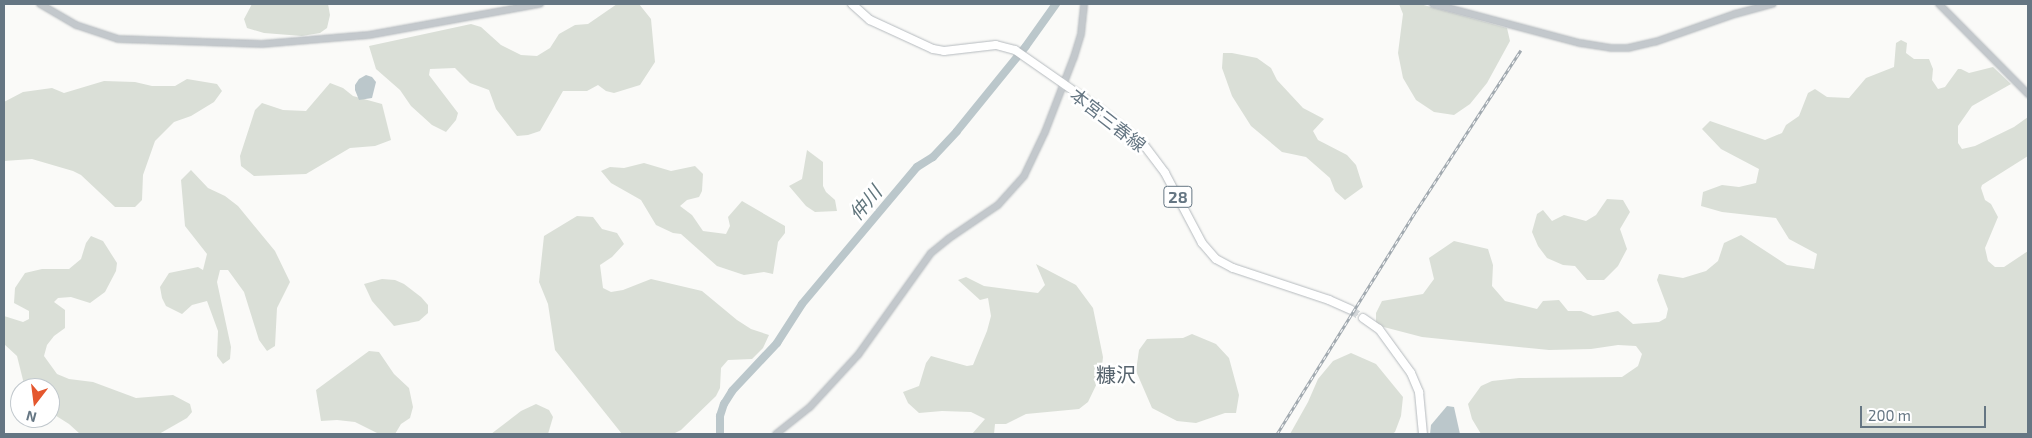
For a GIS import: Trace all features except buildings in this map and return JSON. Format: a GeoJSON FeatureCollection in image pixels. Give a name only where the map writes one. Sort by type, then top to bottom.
{"type":"FeatureCollection","features":[{"type":"Feature","properties":{"kind":"main road","name":"本宮三春線"},"geometry":{"type":"LineString","coordinates":[[852,4],[870,20],[933,49],[944,51],[996,45],[1022,54],[1112,119],[1144,145],[1165,172],[1202,243],[1216,259],[1233,268],[1329,300],[1351,310]]}},
{"type":"Feature","properties":{"kind":"main road"},"geometry":{"type":"LineString","coordinates":[[1364,318],[1379,329],[1412,373],[1419,392],[1423,434]]}},
{"type":"Feature","properties":{"kind":"street"},"geometry":{"type":"LineString","coordinates":[[40,4],[85,29],[118,38],[247,44],[339,39],[540,4]]}},
{"type":"Feature","properties":{"kind":"street"},"geometry":{"type":"LineString","coordinates":[[776,434],[810,407],[858,355],[931,253],[998,205],[1020,181],[1035,155],[1078,48],[1084,4]]}},
{"type":"Feature","properties":{"kind":"street"},"geometry":{"type":"LineString","coordinates":[[1433,4],[1580,42],[1622,48],[1655,42],[1735,14],[1773,4]]}},
{"type":"Feature","properties":{"kind":"street"},"geometry":{"type":"LineString","coordinates":[[1940,4],[2028,94]]}},
{"type":"Feature","properties":{"kind":"shaded area"},"geometry":{"type":"Polygon","coordinates":[[[252,4],[328,4],[330,15],[327,28],[320,33],[302,36],[264,33],[247,28],[244,19],[252,4]]]}},
{"type":"Feature","properties":{"kind":"shaded area"},"geometry":{"type":"Polygon","coordinates":[[[617,4],[639,4],[651,19],[655,62],[640,85],[614,93],[606,91],[598,85],[587,91],[563,91],[540,131],[528,135],[517,136],[496,109],[489,90],[470,83],[455,68],[430,69],[429,75],[458,113],[456,120],[446,132],[432,125],[411,106],[400,90],[376,69],[369,46],[471,24],[481,27],[501,45],[521,55],[537,56],[550,48],[559,34],[575,25],[588,24],[617,4]]]}},
{"type":"Feature","properties":{"kind":"shaded area"},"geometry":{"type":"Polygon","coordinates":[[[1399,4],[1420,4],[1507,28],[1510,41],[1487,83],[1470,104],[1454,115],[1434,112],[1416,100],[1403,78],[1398,53],[1403,14],[1399,4]]]}},
{"type":"Feature","properties":{"kind":"shaded area"},"geometry":{"type":"Polygon","coordinates":[[[1901,40],[1907,43],[1906,53],[1914,59],[1929,59],[1933,69],[1932,80],[1938,89],[1945,87],[1958,69],[1969,73],[1993,67],[2011,84],[1972,106],[1958,126],[1958,143],[1962,149],[1975,146],[2014,127],[2028,117],[2028,156],[1982,185],[1981,188],[1985,200],[1991,204],[1998,217],[1985,248],[1988,261],[1995,267],[2004,267],[2028,251],[2028,434],[1481,434],[1472,419],[1468,404],[1481,386],[1492,381],[1519,378],[1622,377],[1638,366],[1642,354],[1636,346],[1618,345],[1591,349],[1549,350],[1422,337],[1376,325],[1376,313],[1382,301],[1423,294],[1434,279],[1429,258],[1454,241],[1488,249],[1493,265],[1492,286],[1505,301],[1537,309],[1543,301],[1559,300],[1568,311],[1581,311],[1593,316],[1618,311],[1633,324],[1659,322],[1666,318],[1668,309],[1657,280],[1659,274],[1683,278],[1706,271],[1718,261],[1724,243],[1741,235],[1787,265],[1814,269],[1817,254],[1789,239],[1776,218],[1722,212],[1701,206],[1703,192],[1722,185],[1739,187],[1756,183],[1759,169],[1721,149],[1702,129],[1710,121],[1765,140],[1782,133],[1786,125],[1799,116],[1808,93],[1815,89],[1827,97],[1849,98],[1866,78],[1894,67],[1896,43],[1901,40]]]}},
{"type":"Feature","properties":{"kind":"shaded area"},"geometry":{"type":"Polygon","coordinates":[[[1223,53],[1257,58],[1271,68],[1277,80],[1303,108],[1324,119],[1313,131],[1318,140],[1347,155],[1356,165],[1363,187],[1345,200],[1335,191],[1330,178],[1306,157],[1282,152],[1251,126],[1232,96],[1222,68],[1223,53]]]}},
{"type":"Feature","properties":{"kind":"shaded area"},"geometry":{"type":"Polygon","coordinates":[[[366,75],[372,77],[376,82],[372,98],[359,100],[355,85],[359,79],[366,75]]]}},
{"type":"Feature","properties":{"kind":"shaded area"},"geometry":{"type":"Polygon","coordinates":[[[187,79],[217,84],[222,91],[214,102],[191,116],[174,122],[155,141],[143,175],[142,200],[135,207],[115,207],[81,175],[73,171],[32,159],[4,161],[4,102],[23,92],[52,88],[64,93],[104,81],[135,82],[152,86],[175,86],[187,79]]]}},
{"type":"Feature","properties":{"kind":"shaded area"},"geometry":{"type":"Polygon","coordinates":[[[330,83],[343,88],[353,96],[382,104],[391,140],[375,146],[350,148],[306,174],[254,176],[241,166],[240,156],[255,110],[262,103],[283,110],[306,111],[330,83]]]}},
{"type":"Feature","properties":{"kind":"shaded area"},"geometry":{"type":"Polygon","coordinates":[[[807,150],[823,162],[823,186],[826,192],[835,200],[837,211],[815,212],[806,206],[789,186],[802,179],[807,150]]]}},
{"type":"Feature","properties":{"kind":"shaded area"},"geometry":{"type":"Polygon","coordinates":[[[644,163],[671,171],[695,166],[703,174],[702,191],[699,197],[687,200],[680,206],[692,215],[703,231],[726,234],[730,226],[728,217],[742,201],[785,226],[785,233],[778,242],[773,274],[764,272],[744,275],[717,266],[681,234],[673,233],[656,225],[641,200],[611,183],[601,171],[610,167],[624,168],[644,163]]]}},
{"type":"Feature","properties":{"kind":"shaded area"},"geometry":{"type":"Polygon","coordinates":[[[191,170],[208,188],[225,196],[238,206],[275,251],[290,282],[277,308],[275,346],[267,351],[259,340],[244,292],[228,270],[220,270],[217,282],[231,347],[230,359],[223,364],[217,356],[218,331],[207,301],[192,305],[182,314],[166,306],[160,287],[169,273],[198,267],[203,270],[207,254],[185,226],[181,180],[191,170]]]}},
{"type":"Feature","properties":{"kind":"shaded area"},"geometry":{"type":"Polygon","coordinates":[[[1607,199],[1623,200],[1630,212],[1620,229],[1627,249],[1618,266],[1604,280],[1587,280],[1575,266],[1563,265],[1547,258],[1538,246],[1532,232],[1537,214],[1543,210],[1552,221],[1564,215],[1586,221],[1596,215],[1607,199]]]}},
{"type":"Feature","properties":{"kind":"shaded area"},"geometry":{"type":"Polygon","coordinates":[[[577,216],[593,217],[602,229],[617,233],[624,244],[612,257],[600,265],[603,288],[611,292],[623,290],[651,279],[702,291],[737,320],[751,329],[769,335],[763,348],[752,359],[728,360],[721,368],[720,388],[716,396],[681,430],[673,434],[622,434],[555,350],[548,304],[539,282],[544,236],[577,216]]]}},
{"type":"Feature","properties":{"kind":"shaded area"},"geometry":{"type":"Polygon","coordinates":[[[91,236],[103,241],[117,263],[116,271],[105,292],[90,303],[71,297],[58,298],[54,302],[65,310],[65,328],[54,336],[47,345],[44,356],[57,374],[69,379],[93,382],[136,398],[173,395],[190,404],[192,412],[187,418],[159,434],[80,434],[60,418],[60,378],[22,378],[17,356],[4,344],[4,316],[23,322],[29,319],[29,311],[14,303],[15,288],[25,273],[42,269],[69,269],[81,259],[86,243],[91,236]]]}},
{"type":"Feature","properties":{"kind":"shaded area"},"geometry":{"type":"Polygon","coordinates":[[[1036,264],[1076,285],[1093,308],[1103,357],[1101,375],[1088,402],[1079,409],[1026,414],[1006,424],[995,424],[994,434],[972,434],[985,419],[971,412],[942,411],[919,413],[908,403],[903,392],[919,386],[926,363],[931,356],[967,366],[973,365],[987,331],[991,316],[988,298],[980,300],[958,280],[966,277],[984,286],[1038,293],[1045,285],[1036,264]]]}},
{"type":"Feature","properties":{"kind":"shaded area"},"geometry":{"type":"Polygon","coordinates":[[[382,279],[395,280],[404,284],[428,305],[428,313],[419,321],[394,326],[372,301],[364,284],[382,279]]]}},
{"type":"Feature","properties":{"kind":"shaded area"},"geometry":{"type":"Polygon","coordinates":[[[1192,334],[1216,344],[1229,358],[1239,395],[1236,413],[1225,413],[1196,423],[1177,421],[1152,408],[1136,371],[1139,350],[1147,339],[1183,338],[1192,334]]]}},
{"type":"Feature","properties":{"kind":"shaded area"},"geometry":{"type":"Polygon","coordinates":[[[369,351],[379,352],[394,374],[409,388],[413,407],[410,418],[401,424],[395,434],[379,434],[355,422],[321,421],[316,390],[369,351]]]}},
{"type":"Feature","properties":{"kind":"shaded area"},"geometry":{"type":"Polygon","coordinates":[[[1351,353],[1376,364],[1403,397],[1401,416],[1395,432],[1392,434],[1290,434],[1308,402],[1318,379],[1333,361],[1351,353]]]}},
{"type":"Feature","properties":{"kind":"shaded area"},"geometry":{"type":"Polygon","coordinates":[[[536,404],[549,410],[553,417],[548,434],[491,434],[521,411],[536,404]]]}},
{"type":"Feature","properties":{"kind":"shaded area"},"geometry":{"type":"Polygon","coordinates":[[[1447,406],[1454,407],[1460,434],[1430,434],[1431,425],[1447,406]]]}},
{"type":"Feature","properties":{"kind":"waterway","name":"仲川"},"geometry":{"type":"LineString","coordinates":[[720,434],[720,416],[724,404],[732,391],[777,343],[802,304],[917,167],[933,157],[957,131],[1026,46],[1056,4]]}},
{"type":"Feature","properties":{"kind":"tunnel"},"geometry":{"type":"LineString","coordinates":[[1351,310],[1363,318]]}},
{"type":"Feature","properties":{"kind":"railway"},"geometry":{"type":"LineString","coordinates":[[1277,434],[1416,211],[1521,50]]}},
{"type":"Feature","properties":{"kind":"district","name":"糠沢"},"geometry":{"type":"Point","coordinates":[1116,374]}}]}
